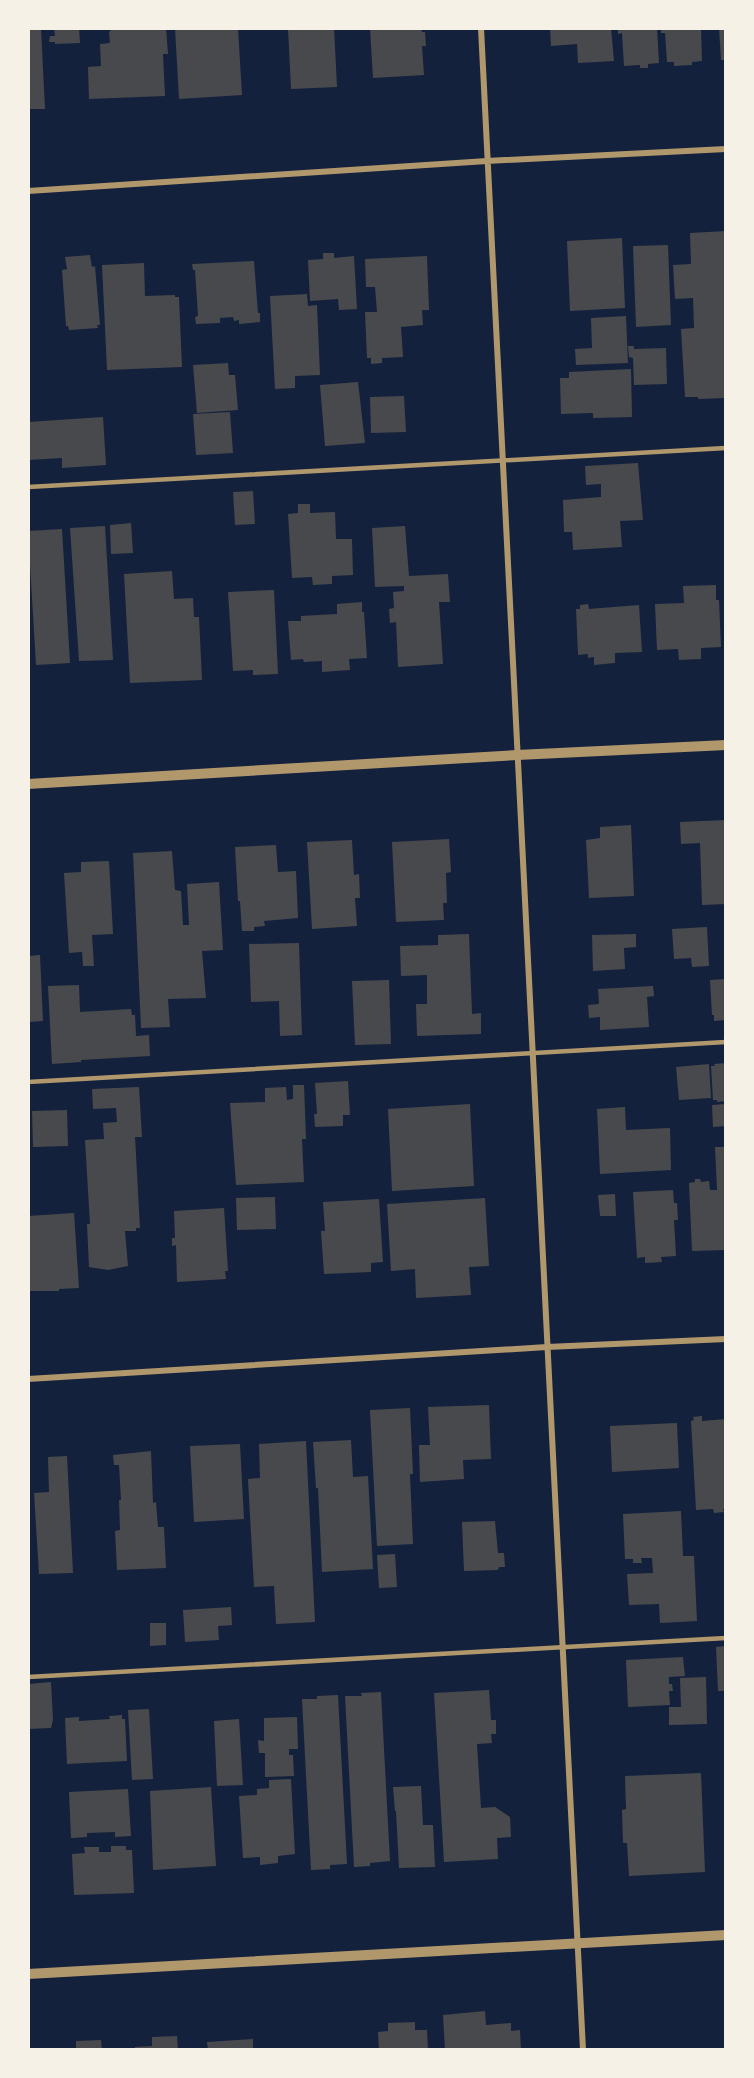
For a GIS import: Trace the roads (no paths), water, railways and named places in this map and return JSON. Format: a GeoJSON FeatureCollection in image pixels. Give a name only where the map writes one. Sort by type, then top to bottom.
{"type":"FeatureCollection","features":[{"type":"Feature","properties":{"kind":"street"},"geometry":{"type":"LineString","coordinates":[[481,28],[583,2049]]}},
{"type":"Feature","properties":{"kind":"street"},"geometry":{"type":"LineString","coordinates":[[28,191],[487,161],[726,149]]}},
{"type":"Feature","properties":{"kind":"street"},"geometry":{"type":"LineString","coordinates":[[28,784],[726,745]]}},
{"type":"Feature","properties":{"kind":"street"},"geometry":{"type":"LineString","coordinates":[[28,1379],[547,1347],[726,1339]]}},
{"type":"Feature","properties":{"kind":"street"},"geometry":{"type":"LineString","coordinates":[[28,1974],[726,1935]]}},
{"type":"Feature","properties":{"kind":"lane"},"geometry":{"type":"LineString","coordinates":[[28,487],[726,448]]}},
{"type":"Feature","properties":{"kind":"lane"},"geometry":{"type":"LineString","coordinates":[[28,1082],[726,1042]]}},
{"type":"Feature","properties":{"kind":"lane"},"geometry":{"type":"LineString","coordinates":[[28,1677],[726,1638]]}}]}
